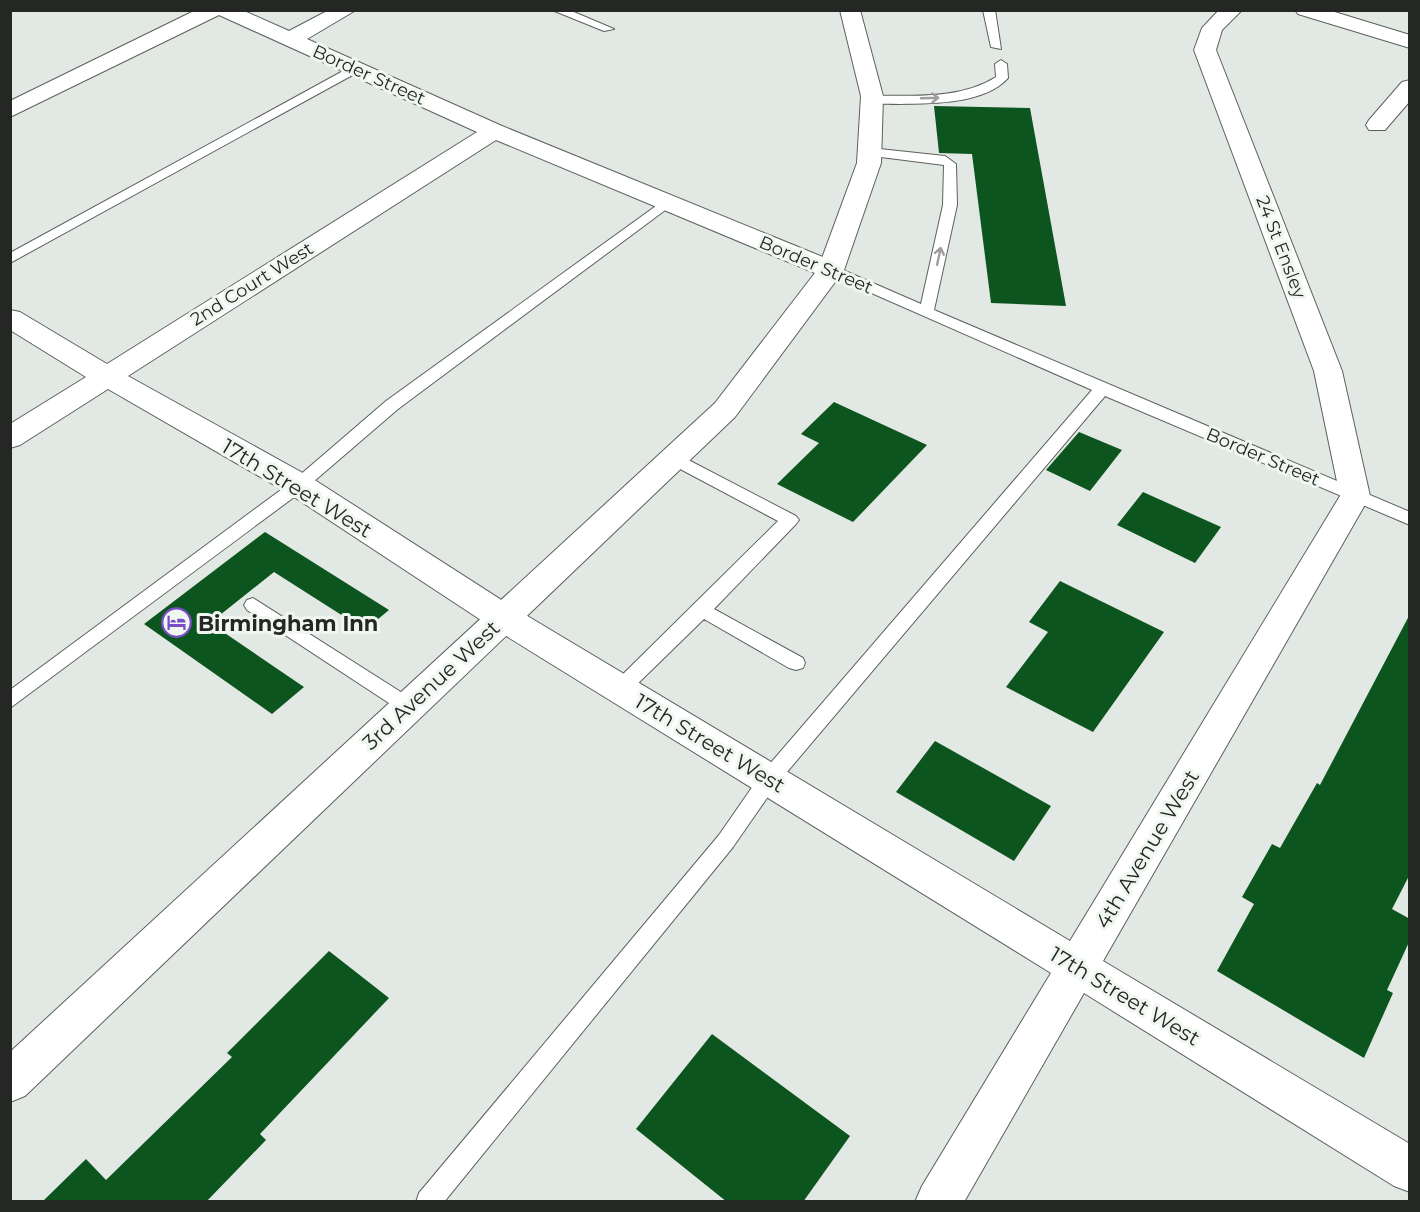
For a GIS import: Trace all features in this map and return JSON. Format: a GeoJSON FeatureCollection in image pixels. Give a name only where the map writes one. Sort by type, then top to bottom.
{"type":"FeatureCollection","features":[{"type":"Feature","properties":{"kind":"street"},"geometry":{"type":"LineString","coordinates":[[10,110],[213,10]]}},
{"type":"Feature","properties":{"kind":"street","name":"Border Street"},"geometry":{"type":"LineString","coordinates":[[224,10],[494,131],[831,270]]}},
{"type":"Feature","properties":{"kind":"street"},"geometry":{"type":"LineString","coordinates":[[289,40],[346,10]]}},
{"type":"Feature","properties":{"kind":"street","name":"3rd Avenue West"},"geometry":{"type":"LineString","coordinates":[[10,1081],[725,410],[831,270],[869,163],[872,100],[850,10]]}},
{"type":"Feature","properties":{"kind":"street","name":"24 St Ensley"},"geometry":{"type":"LineString","coordinates":[[1232,10],[1212,28],[1205,50],[1328,371],[1356,496]]}},
{"type":"Feature","properties":{"kind":"street"},"geometry":{"type":"LineString","coordinates":[[1305,10],[1410,42]]}},
{"type":"Feature","properties":{"kind":"street"},"geometry":{"type":"LineString","coordinates":[[1377,125],[1410,87]]}},
{"type":"Feature","properties":{"kind":"street","name":"2nd Court West"},"geometry":{"type":"LineString","coordinates":[[10,438],[494,131]]}},
{"type":"Feature","properties":{"kind":"street","name":"17th Street West"},"geometry":{"type":"LineString","coordinates":[[10,318],[106,376],[299,485],[502,617],[1410,1170]]}},
{"type":"Feature","properties":{"kind":"street","name":"4th Avenue West"},"geometry":{"type":"LineString","coordinates":[[938,1202],[1356,496]]}},
{"type":"Feature","properties":{"kind":"lane"},"geometry":{"type":"LineString","coordinates":[[557,10],[608,29]]}},
{"type":"Feature","properties":{"kind":"lane"},"geometry":{"type":"LineString","coordinates":[[989,10],[998,47]]}},
{"type":"Feature","properties":{"kind":"lane"},"geometry":{"type":"LineString","coordinates":[[872,100],[945,97],[967,93],[993,85],[1002,78],[1001,64]]}},
{"type":"Feature","properties":{"kind":"lane"},"geometry":{"type":"LineString","coordinates":[[10,260],[354,69]]}},
{"type":"Feature","properties":{"kind":"lane"},"geometry":{"type":"LineString","coordinates":[[870,152],[945,160],[950,164],[950,205],[926,313]]}},
{"type":"Feature","properties":{"kind":"lane"},"geometry":{"type":"LineString","coordinates":[[10,701],[299,485],[392,405],[667,202]]}},
{"type":"Feature","properties":{"kind":"lane","name":"Border Street"},"geometry":{"type":"LineString","coordinates":[[831,270],[926,313],[1410,519]]}},
{"type":"Feature","properties":{"kind":"lane"},"geometry":{"type":"LineString","coordinates":[[428,1202],[726,841],[769,779],[1102,388]]}},
{"type":"Feature","properties":{"kind":"lane"},"geometry":{"type":"LineString","coordinates":[[620,688],[702,610],[790,520],[673,458]]}},
{"type":"Feature","properties":{"kind":"lane"},"geometry":{"type":"LineString","coordinates":[[253,604],[408,706]]}},
{"type":"Feature","properties":{"kind":"lane"},"geometry":{"type":"LineString","coordinates":[[702,610],[796,663]]}},
{"type":"Feature","properties":{"kind":"building"},"geometry":{"type":"Polygon","coordinates":[[[934,106],[1030,108],[1066,306],[991,303],[972,154],[939,153],[934,106]]]}},
{"type":"Feature","properties":{"kind":"building"},"geometry":{"type":"Polygon","coordinates":[[[834,402],[927,445],[853,522],[777,484],[819,443],[801,434],[834,402]]]}},
{"type":"Feature","properties":{"kind":"building"},"geometry":{"type":"Polygon","coordinates":[[[1079,432],[1122,450],[1090,491],[1046,470],[1079,432]]]}},
{"type":"Feature","properties":{"kind":"building"},"geometry":{"type":"Polygon","coordinates":[[[1143,492],[1221,527],[1195,563],[1117,525],[1143,492]]]}},
{"type":"Feature","properties":{"kind":"building","name":"Birmingham Inn"},"geometry":{"type":"Polygon","coordinates":[[[265,532],[389,610],[365,630],[274,572],[210,623],[304,687],[272,714],[144,624],[265,532]]]}},
{"type":"Feature","properties":{"kind":"building"},"geometry":{"type":"Polygon","coordinates":[[[1060,581],[1164,632],[1093,732],[1006,687],[1048,632],[1029,622],[1060,581]]]}},
{"type":"Feature","properties":{"kind":"building"},"geometry":{"type":"Polygon","coordinates":[[[1410,614],[1410,874],[1392,909],[1410,919],[1410,940],[1387,990],[1393,993],[1364,1058],[1217,971],[1254,904],[1242,897],[1272,844],[1280,848],[1317,783],[1320,785],[1410,614]]]}},
{"type":"Feature","properties":{"kind":"building"},"geometry":{"type":"Polygon","coordinates":[[[935,741],[1051,806],[1014,861],[896,792],[935,741]]]}},
{"type":"Feature","properties":{"kind":"building"},"geometry":{"type":"Polygon","coordinates":[[[329,951],[389,998],[260,1134],[266,1140],[206,1202],[42,1202],[86,1159],[106,1180],[232,1057],[227,1053],[329,951]]]}},
{"type":"Feature","properties":{"kind":"building"},"geometry":{"type":"Polygon","coordinates":[[[712,1034],[850,1136],[803,1202],[727,1202],[636,1129],[712,1034]]]}},
{"type":"Feature","properties":{"kind":"place","name":"Birmingham Inn"},"geometry":{"type":"Point","coordinates":[177,623]}}]}
